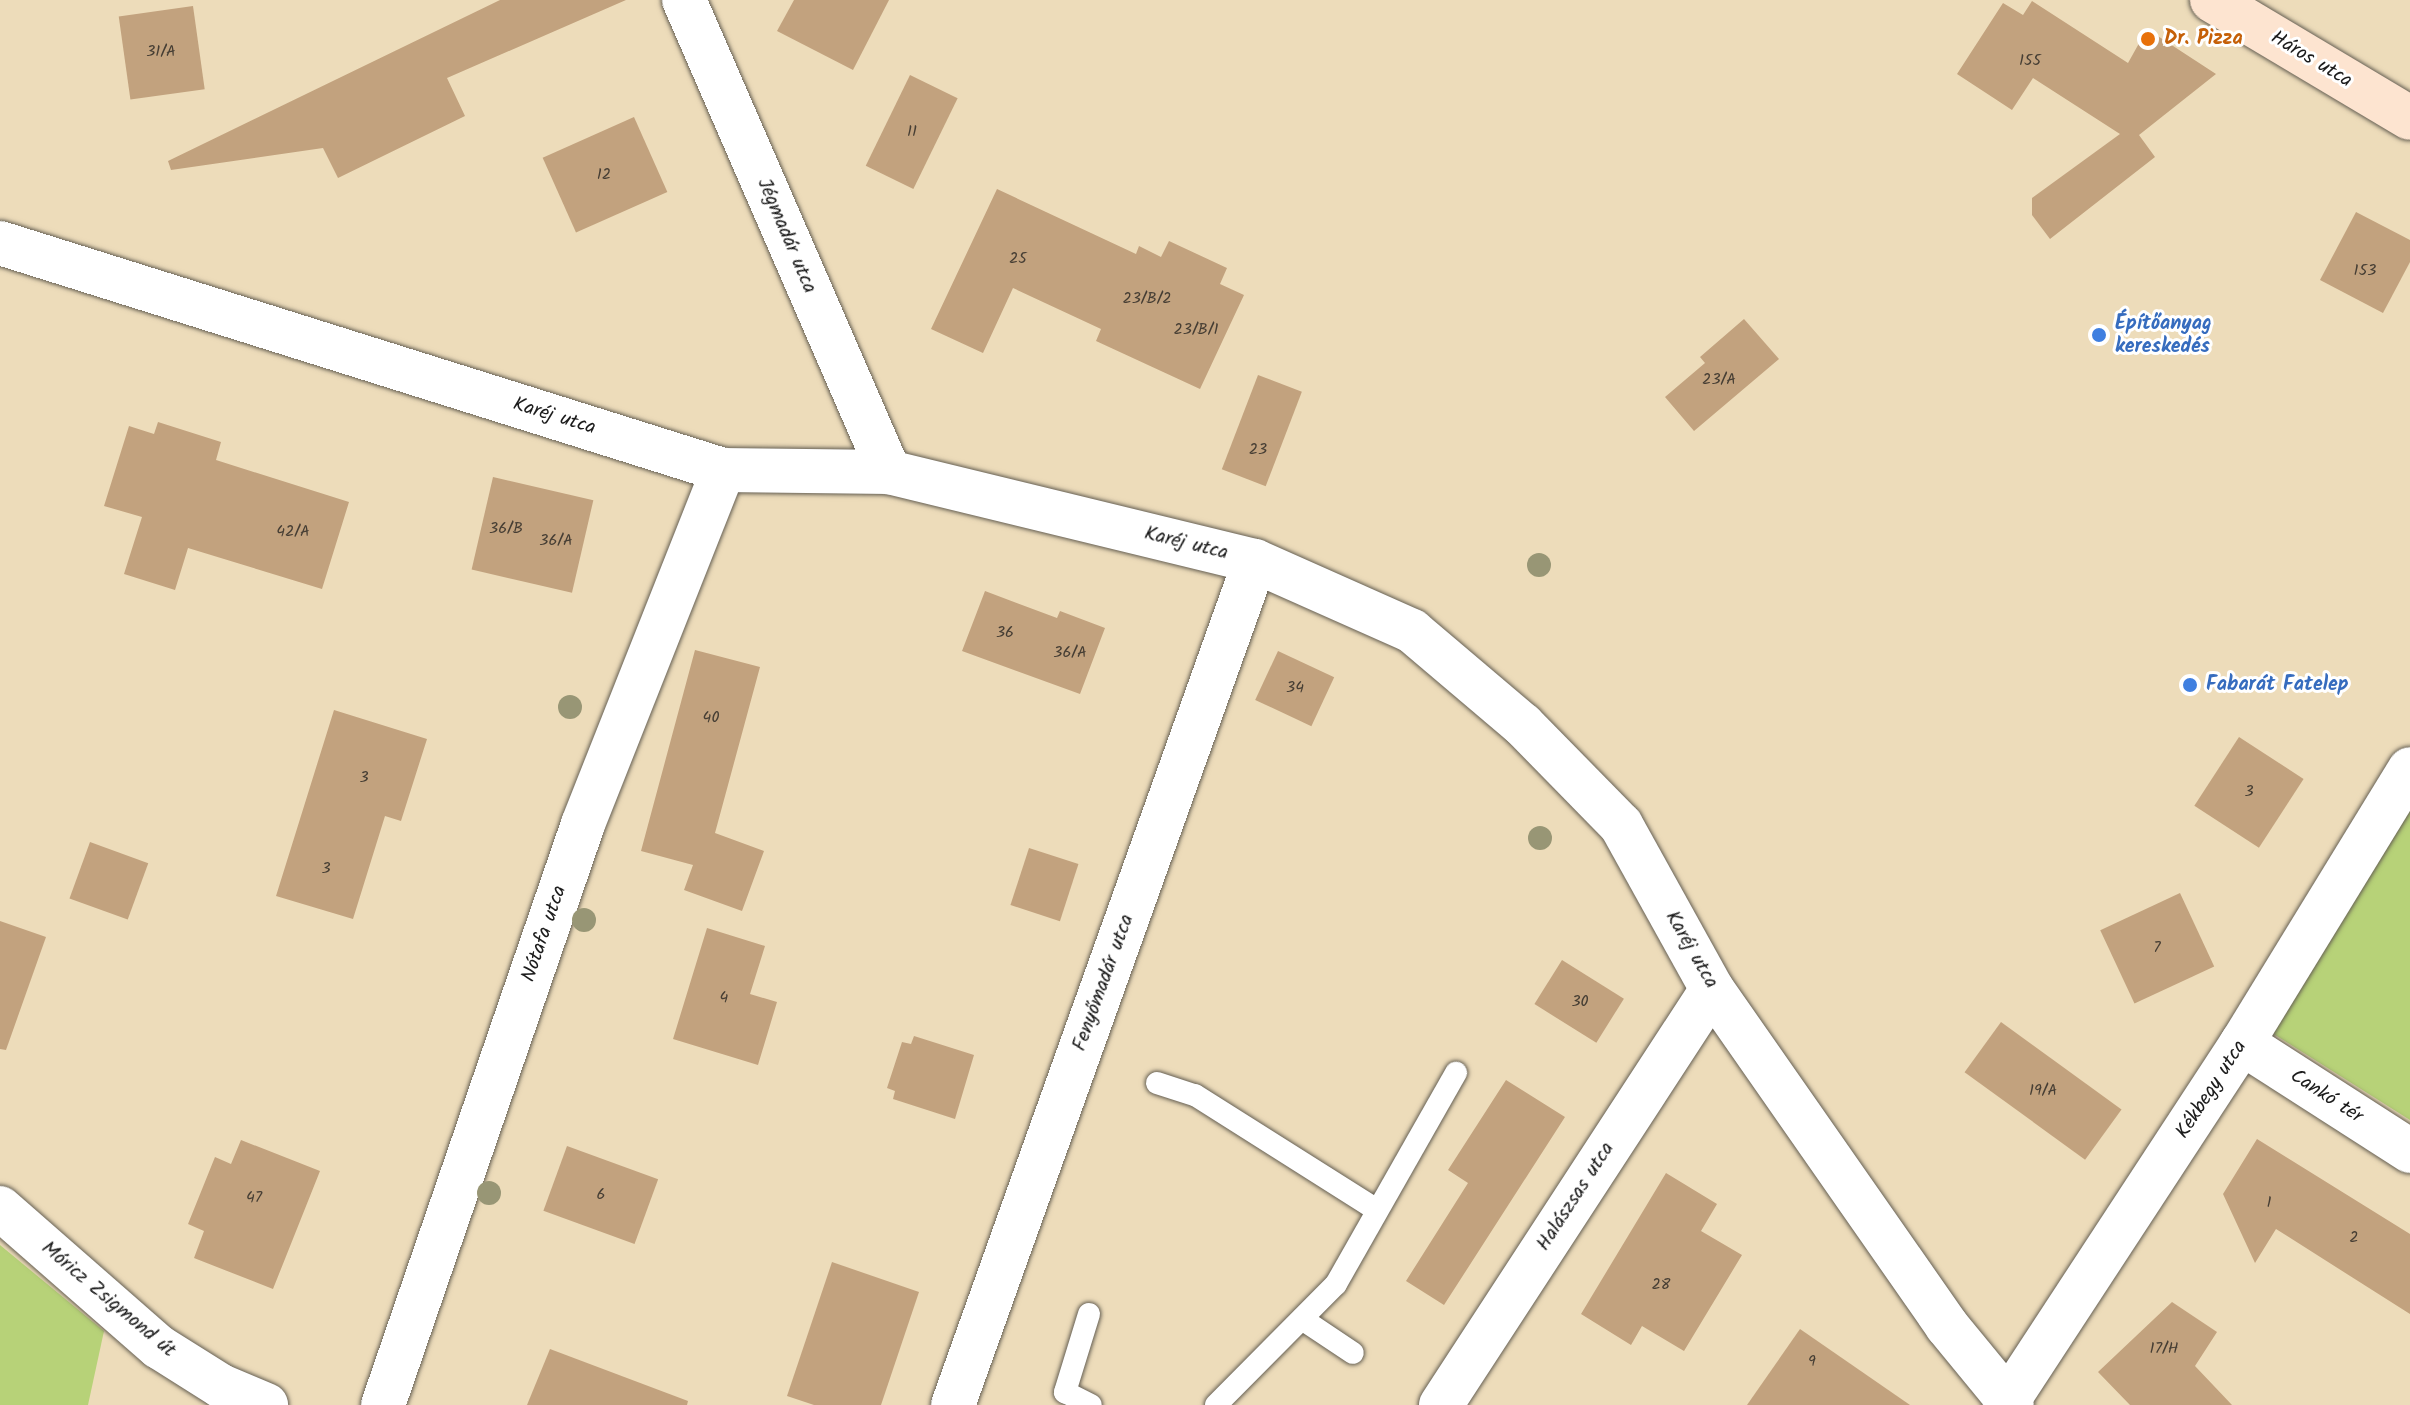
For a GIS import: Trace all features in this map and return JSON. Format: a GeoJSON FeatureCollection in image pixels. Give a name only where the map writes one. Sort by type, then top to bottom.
{"type":"FeatureCollection","features":[{"type":"Feature","properties":{"kind":"street","name":"Jégmadár utca"},"geometry":{"type":"LineString","coordinates":[[684,0],[889,472]]}},
{"type":"Feature","properties":{"kind":"street","name":"Háros utca"},"geometry":{"type":"LineString","coordinates":[[2212,0],[2410,118]]}},
{"type":"Feature","properties":{"kind":"street","name":"Karéj utca"},"geometry":{"type":"LineString","coordinates":[[0,243],[723,470],[889,472],[1255,561],[1412,631],[1523,725],[1621,825],[1712,989],[1947,1326],[2008,1404]]}},
{"type":"Feature","properties":{"kind":"street","name":"Nótafa utca"},"geometry":{"type":"LineString","coordinates":[[383,1405],[583,824],[723,470]]}},
{"type":"Feature","properties":{"kind":"street","name":"Fenyőmadár utca"},"geometry":{"type":"LineString","coordinates":[[953,1405],[1255,561]]}},
{"type":"Feature","properties":{"kind":"street","name":"Kékbegy utca"},"geometry":{"type":"LineString","coordinates":[[2008,1404],[2242,1043],[2410,769]]}},
{"type":"Feature","properties":{"kind":"street","name":"Halászsas utca"},"geometry":{"type":"LineString","coordinates":[[1441,1405],[1712,989]]}},
{"type":"Feature","properties":{"kind":"street","name":"Cankó tér"},"geometry":{"type":"LineString","coordinates":[[2242,1043],[2410,1151]]}},
{"type":"Feature","properties":{"kind":"street","name":"Móricz Zsigmond út"},"geometry":{"type":"LineString","coordinates":[[0,1208],[159,1347],[221,1386],[266,1405]]}},
{"type":"Feature","properties":{"kind":"lane"},"geometry":{"type":"LineString","coordinates":[[1216,1405],[1336,1284],[1456,1073]]}},
{"type":"Feature","properties":{"kind":"lane"},"geometry":{"type":"LineString","coordinates":[[1157,1083],[1195,1095],[1377,1210]]}},
{"type":"Feature","properties":{"kind":"lane"},"geometry":{"type":"LineString","coordinates":[[1089,1314],[1065,1392],[1091,1405]]}},
{"type":"Feature","properties":{"kind":"lane"},"geometry":{"type":"LineString","coordinates":[[1302,1319],[1353,1353]]}},
{"type":"Feature","properties":{"kind":"green space"},"geometry":{"type":"Polygon","coordinates":[[[2410,810],[2410,1120],[2272,1033],[2410,810]]]}},
{"type":"Feature","properties":{"kind":"green space"},"geometry":{"type":"Polygon","coordinates":[[[0,1245],[104,1331],[88,1405],[0,1405],[0,1245]]]}},
{"type":"Feature","properties":{"kind":"building"},"geometry":{"type":"Polygon","coordinates":[[[500,0],[626,0],[447,78],[465,116],[338,178],[323,148],[171,170],[168,161],[500,0]]]}},
{"type":"Feature","properties":{"kind":"building"},"geometry":{"type":"Polygon","coordinates":[[[794,0],[889,0],[853,70],[777,31],[794,0]]]}},
{"type":"Feature","properties":{"kind":"building"},"geometry":{"type":"Polygon","coordinates":[[[2032,1],[2128,63],[2147,29],[2216,74],[2139,135],[2155,157],[2050,239],[2032,215],[2032,198],[2120,134],[2033,78],[2012,110],[1957,74],[2003,3],[2023,15],[2032,1]]]}},
{"type":"Feature","properties":{"kind":"building"},"geometry":{"type":"Polygon","coordinates":[[[193,6],[205,89],[130,100],[119,16],[193,6]]]}},
{"type":"Feature","properties":{"kind":"building"},"geometry":{"type":"Polygon","coordinates":[[[910,75],[958,98],[913,189],[866,166],[910,75]]]}},
{"type":"Feature","properties":{"kind":"building"},"geometry":{"type":"Polygon","coordinates":[[[634,117],[667,192],[576,233],[543,158],[634,117]]]}},
{"type":"Feature","properties":{"kind":"building"},"geometry":{"type":"Polygon","coordinates":[[[997,189],[1136,254],[1139,246],[1161,257],[1169,241],[1227,268],[1220,284],[1244,295],[1200,389],[1096,341],[1101,329],[1013,288],[983,353],[931,329],[997,189]]]}},
{"type":"Feature","properties":{"kind":"building"},"geometry":{"type":"Polygon","coordinates":[[[2356,212],[2410,240],[2410,262],[2383,313],[2320,280],[2356,212]]]}},
{"type":"Feature","properties":{"kind":"building"},"geometry":{"type":"Polygon","coordinates":[[[1744,319],[1779,359],[1694,431],[1665,397],[1705,363],[1700,357],[1744,319]]]}},
{"type":"Feature","properties":{"kind":"building"},"geometry":{"type":"Polygon","coordinates":[[[1258,375],[1302,392],[1266,486],[1222,469],[1258,375]]]}},
{"type":"Feature","properties":{"kind":"building"},"geometry":{"type":"Polygon","coordinates":[[[158,422],[221,442],[216,460],[349,502],[322,589],[188,548],[175,590],[124,574],[142,517],[104,506],[129,426],[154,434],[158,422]]]}},
{"type":"Feature","properties":{"kind":"building"},"geometry":{"type":"Polygon","coordinates":[[[493,477],[593,500],[572,593],[472,570],[493,477]]]}},
{"type":"Feature","properties":{"kind":"building"},"geometry":{"type":"Polygon","coordinates":[[[985,591],[1057,618],[1060,611],[1105,628],[1080,694],[962,651],[985,591]]]}},
{"type":"Feature","properties":{"kind":"building"},"geometry":{"type":"Polygon","coordinates":[[[695,650],[760,667],[715,833],[764,851],[742,911],[684,890],[693,865],[641,851],[695,650]]]}},
{"type":"Feature","properties":{"kind":"building"},"geometry":{"type":"Polygon","coordinates":[[[1278,651],[1334,677],[1311,726],[1255,700],[1278,651]]]}},
{"type":"Feature","properties":{"kind":"building"},"geometry":{"type":"Polygon","coordinates":[[[334,710],[427,739],[401,821],[385,816],[353,919],[276,896],[334,710]]]}},
{"type":"Feature","properties":{"kind":"building"},"geometry":{"type":"Polygon","coordinates":[[[2239,737],[2304,779],[2259,848],[2194,806],[2239,737]]]}},
{"type":"Feature","properties":{"kind":"building"},"geometry":{"type":"Polygon","coordinates":[[[90,842],[148,863],[128,920],[69,898],[90,842]]]}},
{"type":"Feature","properties":{"kind":"building"},"geometry":{"type":"Polygon","coordinates":[[[1029,848],[1078,864],[1060,921],[1010,905],[1029,848]]]}},
{"type":"Feature","properties":{"kind":"building"},"geometry":{"type":"Polygon","coordinates":[[[2180,893],[2214,966],[2134,1004],[2100,930],[2180,893]]]}},
{"type":"Feature","properties":{"kind":"building"},"geometry":{"type":"Polygon","coordinates":[[[0,921],[46,937],[6,1050],[0,1049],[0,921]]]}},
{"type":"Feature","properties":{"kind":"building"},"geometry":{"type":"Polygon","coordinates":[[[707,928],[765,946],[750,994],[777,1002],[758,1065],[673,1039],[707,928]]]}},
{"type":"Feature","properties":{"kind":"building"},"geometry":{"type":"Polygon","coordinates":[[[1562,960],[1624,999],[1596,1043],[1534,1004],[1562,960]]]}},
{"type":"Feature","properties":{"kind":"building"},"geometry":{"type":"Polygon","coordinates":[[[2001,1022],[2122,1110],[2085,1160],[1965,1072],[2001,1022]]]}},
{"type":"Feature","properties":{"kind":"building"},"geometry":{"type":"Polygon","coordinates":[[[914,1036],[974,1055],[955,1119],[893,1099],[895,1091],[887,1088],[902,1042],[911,1044],[914,1036]]]}},
{"type":"Feature","properties":{"kind":"building"},"geometry":{"type":"Polygon","coordinates":[[[1506,1080],[1565,1117],[1444,1305],[1406,1281],[1468,1183],[1448,1170],[1506,1080]]]}},
{"type":"Feature","properties":{"kind":"building"},"geometry":{"type":"Polygon","coordinates":[[[2257,1139],[2410,1234],[2410,1314],[2276,1229],[2255,1263],[2223,1194],[2257,1139]]]}},
{"type":"Feature","properties":{"kind":"building"},"geometry":{"type":"Polygon","coordinates":[[[241,1140],[320,1171],[273,1289],[194,1258],[204,1231],[188,1224],[215,1157],[231,1164],[241,1140]]]}},
{"type":"Feature","properties":{"kind":"building"},"geometry":{"type":"Polygon","coordinates":[[[567,1146],[658,1179],[635,1244],[543,1211],[567,1146]]]}},
{"type":"Feature","properties":{"kind":"building"},"geometry":{"type":"Polygon","coordinates":[[[1666,1173],[1717,1204],[1701,1231],[1742,1255],[1684,1351],[1642,1326],[1631,1345],[1581,1314],[1666,1173]]]}},
{"type":"Feature","properties":{"kind":"building"},"geometry":{"type":"Polygon","coordinates":[[[832,1262],[919,1292],[881,1405],[814,1405],[787,1396],[832,1262]]]}},
{"type":"Feature","properties":{"kind":"building"},"geometry":{"type":"Polygon","coordinates":[[[2172,1302],[2217,1332],[2195,1366],[2232,1405],[2130,1405],[2098,1372],[2172,1302]]]}},
{"type":"Feature","properties":{"kind":"building"},"geometry":{"type":"Polygon","coordinates":[[[1800,1329],[1910,1405],[1747,1405],[1800,1329]]]}},
{"type":"Feature","properties":{"kind":"building"},"geometry":{"type":"Polygon","coordinates":[[[550,1349],[688,1401],[687,1405],[527,1405],[550,1349]]]}},
{"type":"Feature","properties":{"kind":"place","name":"Dr. Pizza"},"geometry":{"type":"Point","coordinates":[2148,39]}},
{"type":"Feature","properties":{"kind":"place","name":"Építőanyag kereskedés"},"geometry":{"type":"Point","coordinates":[2099,335]}},
{"type":"Feature","properties":{"kind":"place","name":"Fabarát Fatelep"},"geometry":{"type":"Point","coordinates":[2190,685]}}]}
